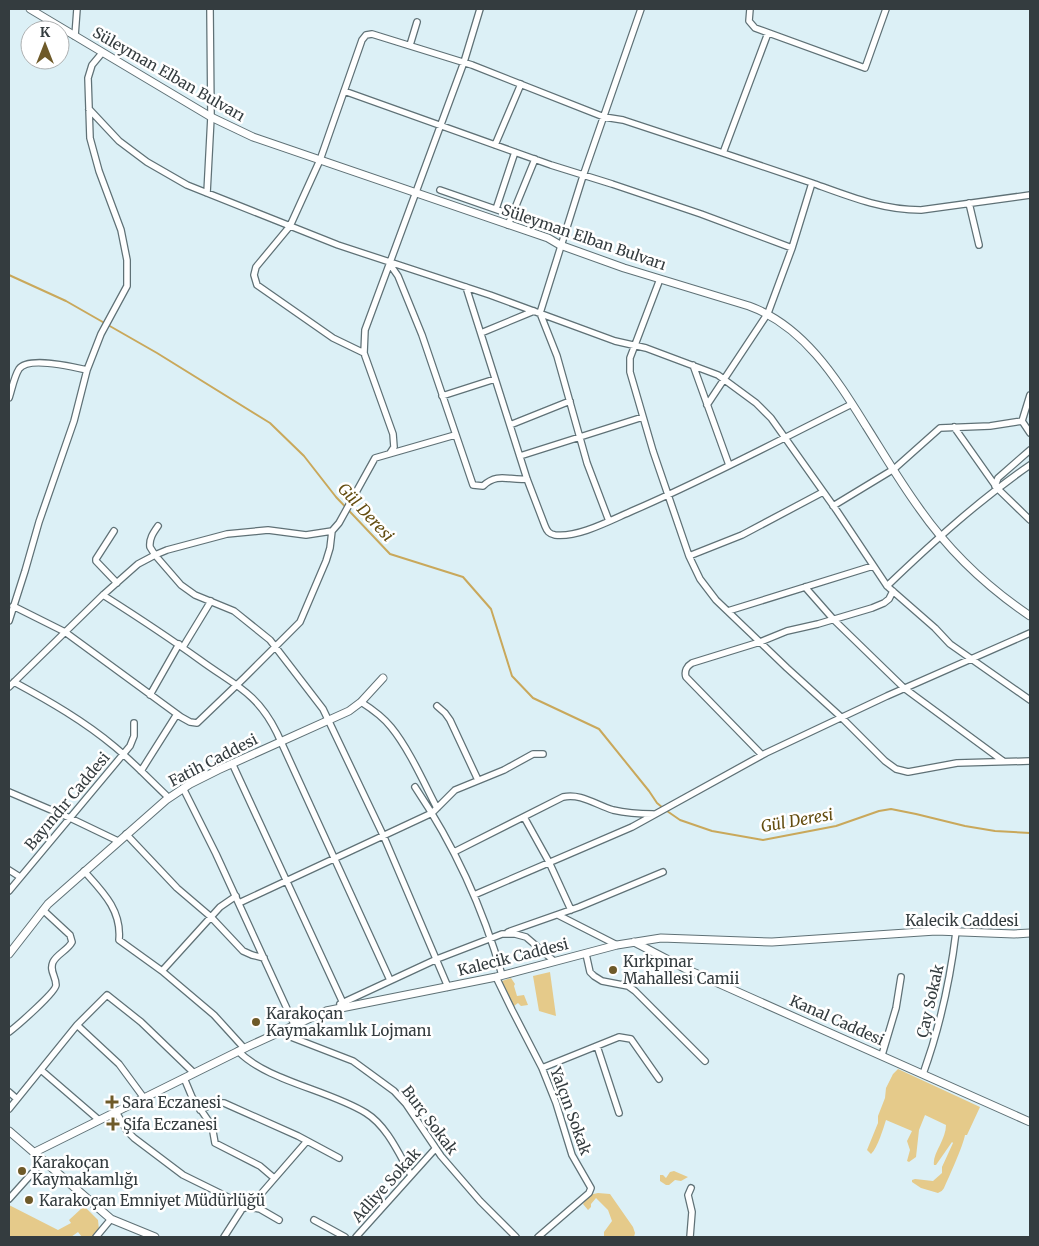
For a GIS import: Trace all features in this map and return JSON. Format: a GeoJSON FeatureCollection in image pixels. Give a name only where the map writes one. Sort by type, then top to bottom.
{"type":"FeatureCollection","features":[{"type":"Feature","properties":{"kind":"street","name":"Süleyman Elban Bulvarı"},"geometry":{"type":"LineString","coordinates":[[30,9],[210,117],[253,137],[548,238],[560,245],[768,313],[811,348],[826,365],[920,509],[968,566],[1010,602],[1030,616]]}},
{"type":"Feature","properties":{"kind":"street"},"geometry":{"type":"LineString","coordinates":[[75,36],[77,9]]}},
{"type":"Feature","properties":{"kind":"street"},"geometry":{"type":"LineString","coordinates":[[207,193],[210,117],[210,9]]}},
{"type":"Feature","properties":{"kind":"street"},"geometry":{"type":"LineString","coordinates":[[390,453],[394,447],[393,434],[364,353],[365,330],[464,62],[480,9]]}},
{"type":"Feature","properties":{"kind":"street"},"geometry":{"type":"LineString","coordinates":[[609,521],[588,463],[557,356],[537,312],[641,9]]}},
{"type":"Feature","properties":{"kind":"street"},"geometry":{"type":"LineString","coordinates":[[750,9],[748,15],[750,24],[755,28],[865,68],[886,9]]}},
{"type":"Feature","properties":{"kind":"street"},"geometry":{"type":"LineString","coordinates":[[410,45],[417,22]]}},
{"type":"Feature","properties":{"kind":"street"},"geometry":{"type":"LineString","coordinates":[[723,153],[768,33]]}},
{"type":"Feature","properties":{"kind":"street"},"geometry":{"type":"LineString","coordinates":[[364,353],[333,338],[257,285],[254,275],[256,267],[290,226],[320,160],[366,35],[372,34],[464,62],[604,117],[623,120],[867,203],[904,210],[922,210],[1030,195]]}},
{"type":"Feature","properties":{"kind":"street"},"geometry":{"type":"LineString","coordinates":[[9,620],[39,522],[74,420],[87,370],[110,315],[127,286],[127,260],[120,230],[107,196],[90,138],[88,86],[90,71],[102,52]]}},
{"type":"Feature","properties":{"kind":"street"},"geometry":{"type":"LineString","coordinates":[[495,145],[521,84]]}},
{"type":"Feature","properties":{"kind":"street"},"geometry":{"type":"LineString","coordinates":[[344,91],[583,176],[692,211],[792,248]]}},
{"type":"Feature","properties":{"kind":"street"},"geometry":{"type":"LineString","coordinates":[[89,109],[119,141],[141,158],[187,185],[338,245],[466,287],[615,341],[636,346],[718,375],[756,403],[771,418],[887,586],[936,628],[950,644],[1030,700]]}},
{"type":"Feature","properties":{"kind":"street"},"geometry":{"type":"LineString","coordinates":[[496,209],[515,152]]}},
{"type":"Feature","properties":{"kind":"street"},"geometry":{"type":"LineString","coordinates":[[508,225],[535,159]]}},
{"type":"Feature","properties":{"kind":"street"},"geometry":{"type":"LineString","coordinates":[[707,405],[768,313],[792,248],[812,183]]}},
{"type":"Feature","properties":{"kind":"street"},"geometry":{"type":"LineString","coordinates":[[440,190],[564,233]]}},
{"type":"Feature","properties":{"kind":"street"},"geometry":{"type":"LineString","coordinates":[[970,203],[979,245]]}},
{"type":"Feature","properties":{"kind":"street"},"geometry":{"type":"LineString","coordinates":[[389,263],[398,276],[422,335],[473,486],[483,486],[490,480],[499,477],[527,479]]}},
{"type":"Feature","properties":{"kind":"street"},"geometry":{"type":"LineString","coordinates":[[660,279],[630,358],[630,372],[688,556],[705,587],[760,642],[841,717],[885,761],[896,769],[908,772],[957,763],[1030,760]]}},
{"type":"Feature","properties":{"kind":"street"},"geometry":{"type":"LineString","coordinates":[[466,287],[527,479],[545,526],[548,532],[553,535],[577,533],[669,496],[852,404]]}},
{"type":"Feature","properties":{"kind":"street"},"geometry":{"type":"LineString","coordinates":[[481,333],[537,312]]}},
{"type":"Feature","properties":{"kind":"street"},"geometry":{"type":"LineString","coordinates":[[9,398],[20,368],[24,364],[40,363],[87,370]]}},
{"type":"Feature","properties":{"kind":"street"},"geometry":{"type":"LineString","coordinates":[[693,365],[729,465]]}},
{"type":"Feature","properties":{"kind":"street"},"geometry":{"type":"LineString","coordinates":[[442,396],[495,379]]}},
{"type":"Feature","properties":{"kind":"street"},"geometry":{"type":"LineString","coordinates":[[1022,421],[1030,395]]}},
{"type":"Feature","properties":{"kind":"street"},"geometry":{"type":"LineString","coordinates":[[510,425],[570,402]]}},
{"type":"Feature","properties":{"kind":"street"},"geometry":{"type":"LineString","coordinates":[[520,456],[643,417]]}},
{"type":"Feature","properties":{"kind":"street"},"geometry":{"type":"LineString","coordinates":[[833,506],[894,468],[938,429],[944,427],[990,426],[1022,421]]}},
{"type":"Feature","properties":{"kind":"street"},"geometry":{"type":"LineString","coordinates":[[1022,421],[1030,432]]}},
{"type":"Feature","properties":{"kind":"street"},"geometry":{"type":"LineString","coordinates":[[954,427],[996,487],[1030,520]]}},
{"type":"Feature","properties":{"kind":"street"},"geometry":{"type":"LineString","coordinates":[[9,599],[14,604],[65,632],[177,714],[190,722],[197,722],[276,646],[303,617],[326,561],[332,531],[339,523],[375,458],[455,435]]}},
{"type":"Feature","properties":{"kind":"street"},"geometry":{"type":"LineString","coordinates":[[996,487],[998,478],[1030,450]]}},
{"type":"Feature","properties":{"kind":"street"},"geometry":{"type":"LineString","coordinates":[[887,586],[941,534],[996,487],[1030,465]]}},
{"type":"Feature","properties":{"kind":"street"},"geometry":{"type":"LineString","coordinates":[[688,556],[742,535],[823,492]]}},
{"type":"Feature","properties":{"kind":"street"},"geometry":{"type":"LineString","coordinates":[[158,526],[150,542],[150,547],[181,585],[195,595],[234,612],[250,623],[276,646],[306,684],[329,719],[384,836],[448,987]]}},
{"type":"Feature","properties":{"kind":"street"},"geometry":{"type":"LineString","coordinates":[[9,687],[117,582],[138,564],[155,555],[202,540],[240,532],[268,530],[306,535],[332,531]]}},
{"type":"Feature","properties":{"kind":"street"},"geometry":{"type":"LineString","coordinates":[[114,531],[96,561],[117,582]]}},
{"type":"Feature","properties":{"kind":"street"},"geometry":{"type":"LineString","coordinates":[[728,611],[873,566]]}},
{"type":"Feature","properties":{"kind":"street"},"geometry":{"type":"LineString","coordinates":[[804,587],[834,620],[904,688],[1003,761]]}},
{"type":"Feature","properties":{"kind":"street"},"geometry":{"type":"LineString","coordinates":[[762,755],[686,677],[686,668],[692,663],[760,642],[787,631],[834,620],[884,603],[893,591]]}},
{"type":"Feature","properties":{"kind":"street"},"geometry":{"type":"LineString","coordinates":[[103,595],[236,684],[248,693],[271,720],[390,980]]}},
{"type":"Feature","properties":{"kind":"street"},"geometry":{"type":"LineString","coordinates":[[150,695],[210,601]]}},
{"type":"Feature","properties":{"kind":"street"},"geometry":{"type":"LineString","coordinates":[[474,895],[632,827],[762,755],[904,688],[1030,634]]}},
{"type":"Feature","properties":{"kind":"street","name":"Fatih Caddesi"},"geometry":{"type":"LineString","coordinates":[[9,954],[43,910],[84,871],[169,798],[183,788],[232,763],[349,710],[361,702],[383,678]]}},
{"type":"Feature","properties":{"kind":"street"},"geometry":{"type":"LineString","coordinates":[[14,682],[58,706],[88,727],[123,754],[169,798]]}},
{"type":"Feature","properties":{"kind":"street"},"geometry":{"type":"LineString","coordinates":[[361,702],[376,712],[392,727],[414,764],[434,811]]}},
{"type":"Feature","properties":{"kind":"street"},"geometry":{"type":"LineString","coordinates":[[437,706],[450,720],[478,780]]}},
{"type":"Feature","properties":{"kind":"street"},"geometry":{"type":"LineString","coordinates":[[141,771],[177,714]]}},
{"type":"Feature","properties":{"kind":"street","name":"Bayındır Caddesi"},"geometry":{"type":"LineString","coordinates":[[9,891],[130,746],[134,736],[134,723]]}},
{"type":"Feature","properties":{"kind":"street"},"geometry":{"type":"LineString","coordinates":[[239,903],[434,811],[455,790],[504,770],[533,754],[542,754]]}},
{"type":"Feature","properties":{"kind":"street"},"geometry":{"type":"LineString","coordinates":[[232,763],[343,1003]]}},
{"type":"Feature","properties":{"kind":"street"},"geometry":{"type":"LineString","coordinates":[[414,787],[434,811]]}},
{"type":"Feature","properties":{"kind":"street"},"geometry":{"type":"LineString","coordinates":[[183,788],[236,896],[294,1024]]}},
{"type":"Feature","properties":{"kind":"street"},"geometry":{"type":"LineString","coordinates":[[9,792],[118,841]]}},
{"type":"Feature","properties":{"kind":"street"},"geometry":{"type":"LineString","coordinates":[[454,852],[563,797],[571,795],[579,796],[611,809],[655,815]]}},
{"type":"Feature","properties":{"kind":"street","name":"Yalçın Sokak"},"geometry":{"type":"LineString","coordinates":[[434,811],[474,895],[491,937],[499,976],[542,1068],[556,1103],[572,1155],[591,1188],[589,1193],[538,1237]]}},
{"type":"Feature","properties":{"kind":"street"},"geometry":{"type":"LineString","coordinates":[[524,817],[550,862],[571,910]]}},
{"type":"Feature","properties":{"kind":"street"},"geometry":{"type":"LineString","coordinates":[[126,834],[177,888],[211,917],[243,951],[264,958]]}},
{"type":"Feature","properties":{"kind":"street"},"geometry":{"type":"LineString","coordinates":[[9,870],[20,877]]}},
{"type":"Feature","properties":{"kind":"street"},"geometry":{"type":"LineString","coordinates":[[84,871],[107,898],[114,910],[118,922],[118,940],[162,970],[214,1015],[241,1050],[246,1060],[366,1113],[379,1125],[387,1136],[411,1175]]}},
{"type":"Feature","properties":{"kind":"street"},"geometry":{"type":"LineString","coordinates":[[326,1011],[437,959],[491,937],[558,915],[664,872]]}},
{"type":"Feature","properties":{"kind":"street"},"geometry":{"type":"LineString","coordinates":[[162,970],[220,907],[236,896]]}},
{"type":"Feature","properties":{"kind":"street"},"geometry":{"type":"LineString","coordinates":[[9,1032],[31,1014],[55,989],[56,982],[52,972],[52,964],[55,958],[72,942],[70,935],[43,910]]}},
{"type":"Feature","properties":{"kind":"street"},"geometry":{"type":"LineString","coordinates":[[558,915],[617,945]]}},
{"type":"Feature","properties":{"kind":"street","name":"Kalecik Caddesi"},"geometry":{"type":"LineString","coordinates":[[36,1152],[294,1024],[326,1011],[499,976],[617,945],[660,938],[772,942],[936,931],[1030,933]]}},
{"type":"Feature","properties":{"kind":"street","name":"Çay Sokak"},"geometry":{"type":"LineString","coordinates":[[923,1074],[937,1033],[946,998],[956,932]]}},
{"type":"Feature","properties":{"kind":"street"},"geometry":{"type":"LineString","coordinates":[[502,934],[515,934],[526,937],[554,961]]}},
{"type":"Feature","properties":{"kind":"street","name":"Kanal Caddesi"},"geometry":{"type":"LineString","coordinates":[[634,942],[684,968],[1030,1122]]}},
{"type":"Feature","properties":{"kind":"street"},"geometry":{"type":"LineString","coordinates":[[586,954],[590,972],[594,976],[602,981],[628,986],[635,991],[705,1061]]}},
{"type":"Feature","properties":{"kind":"street"},"geometry":{"type":"LineString","coordinates":[[882,1055],[896,1008],[901,977]]}},
{"type":"Feature","properties":{"kind":"street"},"geometry":{"type":"LineString","coordinates":[[9,1109],[77,1025],[107,995],[141,1022],[194,1073]]}},
{"type":"Feature","properties":{"kind":"street"},"geometry":{"type":"LineString","coordinates":[[77,1025],[119,1064],[144,1098]]}},
{"type":"Feature","properties":{"kind":"street","name":"Burç Sokak"},"geometry":{"type":"LineString","coordinates":[[278,1032],[345,1057],[361,1066],[402,1099],[435,1149],[480,1201],[516,1237]]}},
{"type":"Feature","properties":{"kind":"street"},"geometry":{"type":"LineString","coordinates":[[542,1068],[619,1037],[631,1039],[659,1079]]}},
{"type":"Feature","properties":{"kind":"street"},"geometry":{"type":"LineString","coordinates":[[597,1046],[619,1113]]}},
{"type":"Feature","properties":{"kind":"street"},"geometry":{"type":"LineString","coordinates":[[41,1070],[99,1120]]}},
{"type":"Feature","properties":{"kind":"street"},"geometry":{"type":"LineString","coordinates":[[184,1078],[200,1110],[212,1126],[215,1143],[260,1166],[274,1178]]}},
{"type":"Feature","properties":{"kind":"street"},"geometry":{"type":"LineString","coordinates":[[9,1092],[17,1098]]}},
{"type":"Feature","properties":{"kind":"street"},"geometry":{"type":"LineString","coordinates":[[200,1110],[215,1103],[224,1103],[307,1141],[339,1158]]}},
{"type":"Feature","properties":{"kind":"street"},"geometry":{"type":"LineString","coordinates":[[116,1112],[127,1131],[134,1138],[183,1175],[248,1207],[260,1209],[279,1220]]}},
{"type":"Feature","properties":{"kind":"street"},"geometry":{"type":"LineString","coordinates":[[9,1131],[36,1152],[112,1219],[155,1237]]}},
{"type":"Feature","properties":{"kind":"street"},"geometry":{"type":"LineString","coordinates":[[224,1237],[242,1209],[248,1207],[307,1141]]}},
{"type":"Feature","properties":{"kind":"street","name":"Adliye Sokak"},"geometry":{"type":"LineString","coordinates":[[356,1237],[435,1149]]}},
{"type":"Feature","properties":{"kind":"street"},"geometry":{"type":"LineString","coordinates":[[9,1199],[44,1160]]}},
{"type":"Feature","properties":{"kind":"street"},"geometry":{"type":"LineString","coordinates":[[690,1237],[692,1212],[688,1195],[691,1188]]}},
{"type":"Feature","properties":{"kind":"street"},"geometry":{"type":"LineString","coordinates":[[96,1237],[112,1219]]}},
{"type":"Feature","properties":{"kind":"street"},"geometry":{"type":"LineString","coordinates":[[314,1220],[345,1237]]}},
{"type":"Feature","properties":{"kind":"shaded area"},"geometry":{"type":"Polygon","coordinates":[[[550,972],[556,1016],[539,1011],[533,976],[550,972]]]}},
{"type":"Feature","properties":{"kind":"shaded area"},"geometry":{"type":"Polygon","coordinates":[[[511,978],[515,984],[517,996],[524,995],[528,1005],[521,1006],[518,1003],[514,1006],[502,981],[511,978]]]}},
{"type":"Feature","properties":{"kind":"shaded area"},"geometry":{"type":"Polygon","coordinates":[[[898,1069],[980,1107],[967,1135],[965,1135],[944,1188],[938,1193],[921,1188],[912,1180],[933,1181],[942,1173],[942,1167],[952,1142],[936,1165],[934,1165],[934,1161],[944,1136],[946,1125],[925,1115],[919,1130],[916,1157],[909,1162],[907,1161],[910,1150],[907,1141],[912,1131],[886,1120],[874,1151],[871,1154],[867,1150],[878,1123],[878,1116],[885,1098],[886,1088],[893,1074],[898,1069]]]}},
{"type":"Feature","properties":{"kind":"shaded area"},"geometry":{"type":"Polygon","coordinates":[[[674,1171],[688,1177],[681,1181],[675,1180],[669,1185],[660,1181],[660,1175],[666,1178],[670,1172],[674,1171]]]}},
{"type":"Feature","properties":{"kind":"shaded area"},"geometry":{"type":"Polygon","coordinates":[[[598,1193],[610,1194],[633,1227],[634,1237],[604,1237],[604,1232],[612,1221],[608,1210],[596,1198],[588,1210],[583,1204],[589,1195],[598,1193]]]}},
{"type":"Feature","properties":{"kind":"shaded area"},"geometry":{"type":"Polygon","coordinates":[[[82,1204],[98,1220],[99,1230],[93,1237],[82,1237],[78,1232],[71,1237],[9,1237],[9,1205],[58,1230],[71,1223],[69,1220],[82,1208],[82,1204]]]}},
{"type":"Feature","properties":{"kind":"waterway","name":"Gül Deresi"},"geometry":{"type":"LineString","coordinates":[[9,275],[66,301],[157,353],[270,423],[304,456],[336,497],[390,554],[463,577],[491,609],[512,676],[533,698],[599,729],[657,803],[663,808]]}},
{"type":"Feature","properties":{"kind":"waterway","name":"Gül Deresi"},"geometry":{"type":"LineString","coordinates":[[667,811],[680,820],[712,831],[763,840],[836,826],[879,811],[891,809],[965,826],[995,831],[1030,833]]}},
{"type":"Feature","properties":{"kind":"place","name":"Kırkpınar Mahallesi Camii"},"geometry":{"type":"Point","coordinates":[613,970]}},
{"type":"Feature","properties":{"kind":"place","name":"Karakoçan Kaymakamlık Lojmanı"},"geometry":{"type":"Point","coordinates":[256,1022]}},
{"type":"Feature","properties":{"kind":"place","name":"Sara Eczanesi"},"geometry":{"type":"Point","coordinates":[112,1102]}},
{"type":"Feature","properties":{"kind":"place","name":"Şifa Eczanesi"},"geometry":{"type":"Point","coordinates":[113,1124]}},
{"type":"Feature","properties":{"kind":"place","name":"Karakoçan Kaymakamlığı"},"geometry":{"type":"Point","coordinates":[22,1171]}},
{"type":"Feature","properties":{"kind":"place","name":"Karakoçan Emniyet Müdürlüğü"},"geometry":{"type":"Point","coordinates":[29,1200]}}]}
